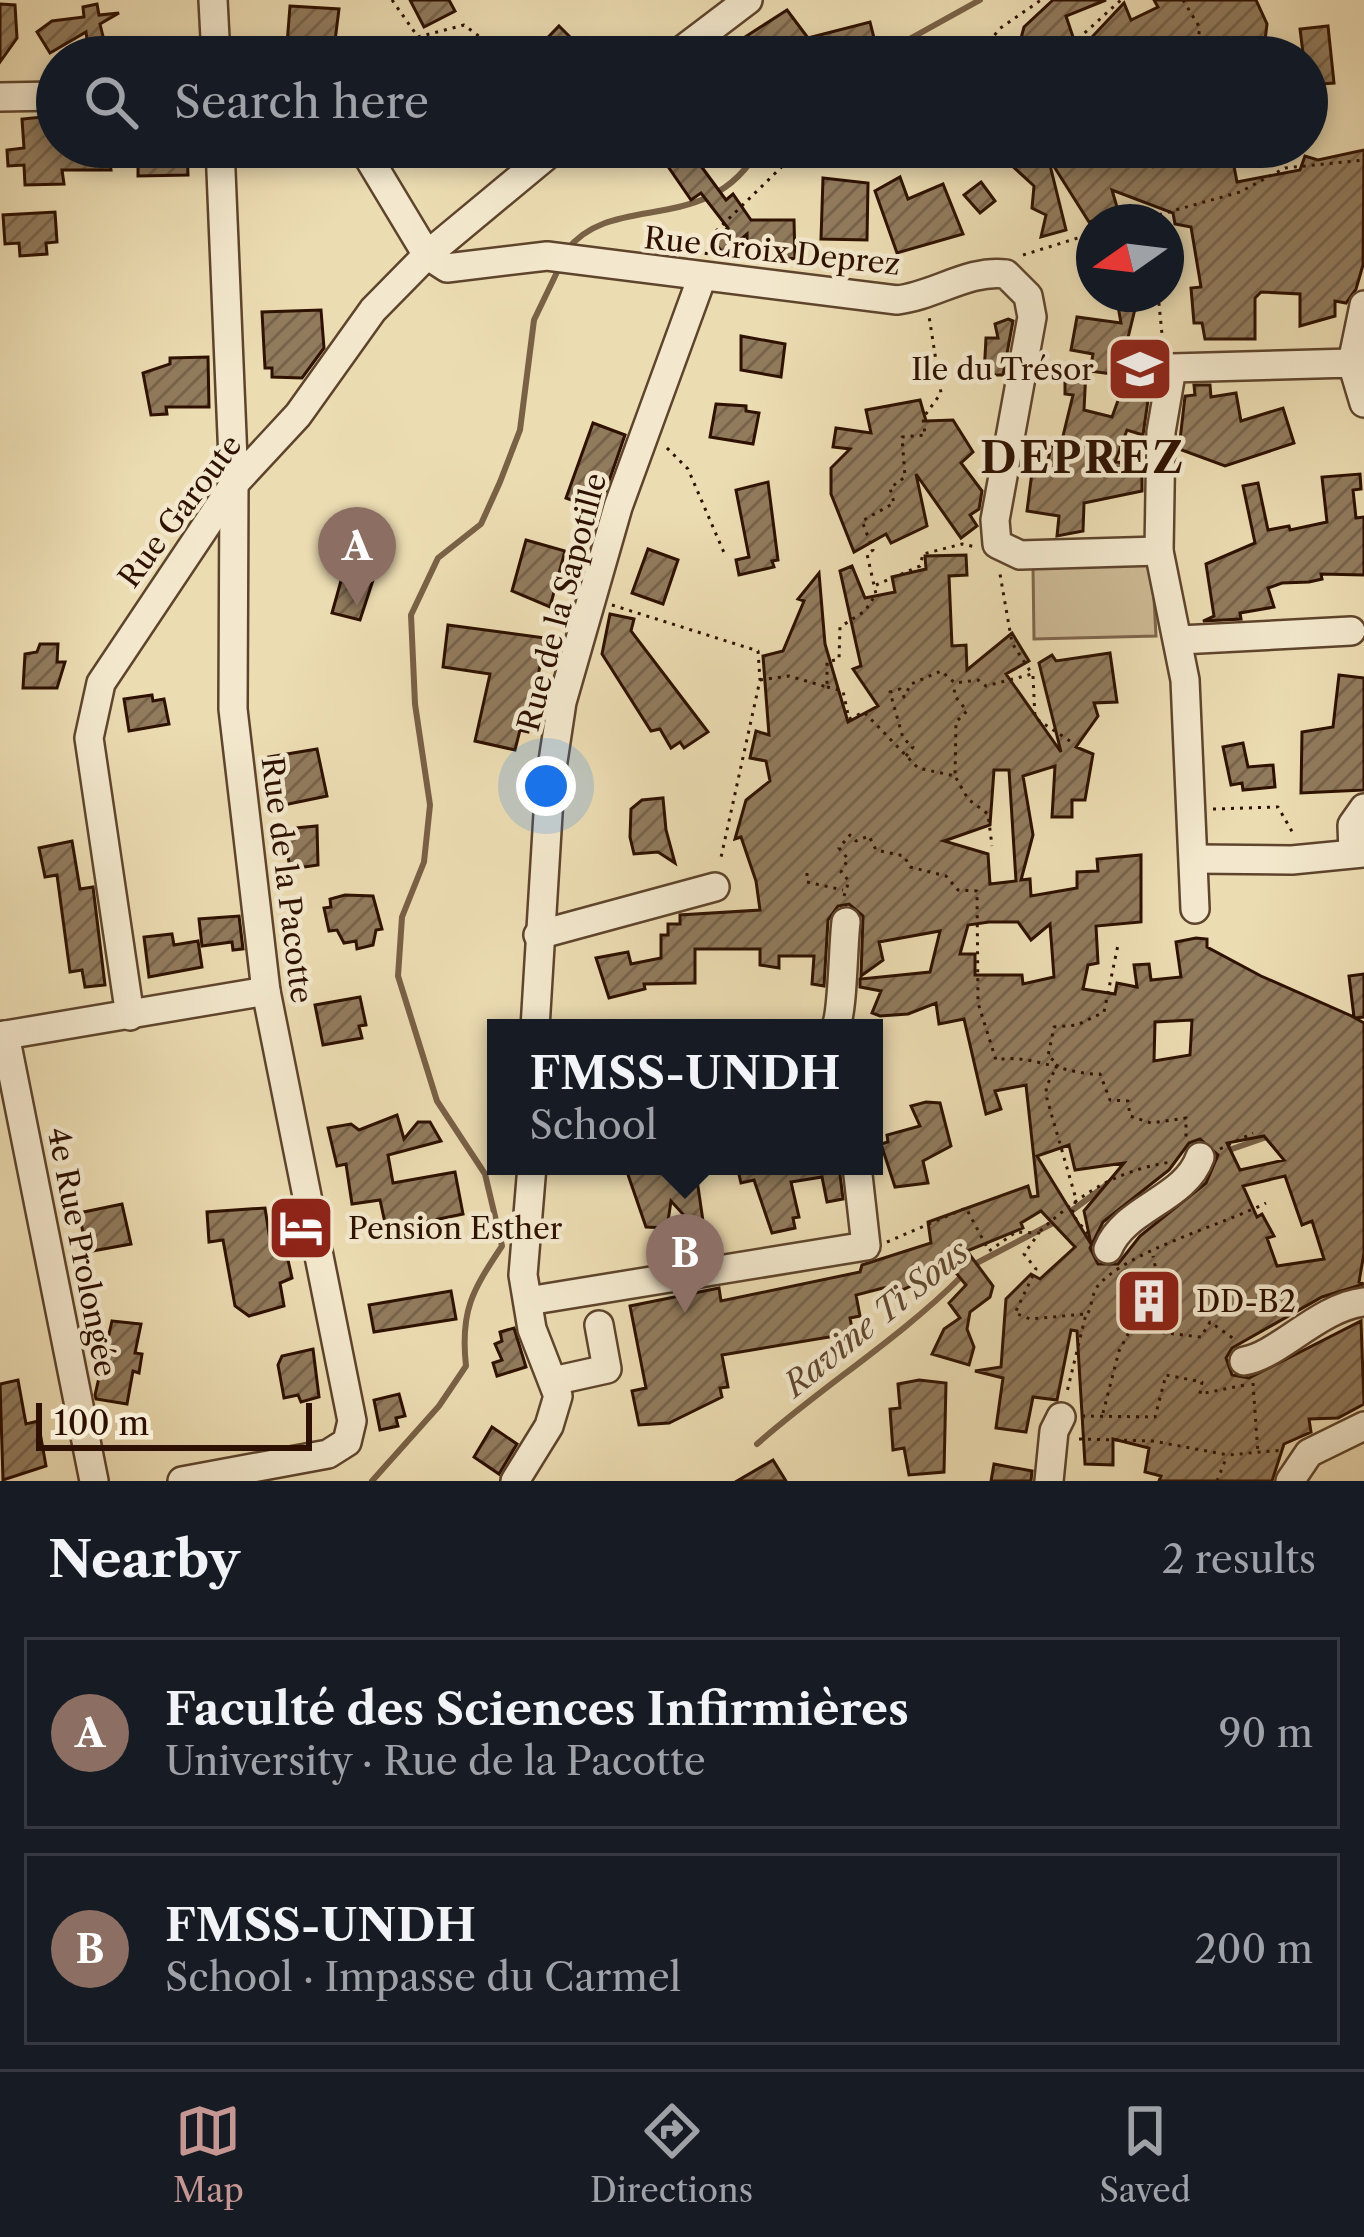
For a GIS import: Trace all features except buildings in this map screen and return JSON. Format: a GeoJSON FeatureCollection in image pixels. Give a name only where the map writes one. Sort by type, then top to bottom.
{"type":"FeatureCollection","features":[{"type":"Feature","properties":{"kind":"street"},"geometry":{"type":"LineString","coordinates":[[213,0],[215,36]]}},
{"type":"Feature","properties":{"kind":"street"},"geometry":{"type":"LineString","coordinates":[[701,36],[748,0]]}},
{"type":"Feature","properties":{"kind":"street"},"geometry":{"type":"LineString","coordinates":[[0,97],[36,96]]}},
{"type":"Feature","properties":{"kind":"street","name":"Rue de la Pacotte"},"geometry":{"type":"LineString","coordinates":[[182,1481],[328,1454],[351,1433],[266,991],[233,709],[234,484],[221,168]]}},
{"type":"Feature","properties":{"kind":"street"},"geometry":{"type":"LineString","coordinates":[[375,168],[427,255]]}},
{"type":"Feature","properties":{"kind":"street","name":"Rue Garoute"},"geometry":{"type":"LineString","coordinates":[[130,1016],[89,738],[91,710],[137,625],[234,484],[298,416],[373,310],[427,255],[532,168]]}},
{"type":"Feature","properties":{"kind":"street","name":"Rue Croix Deprez"},"geometry":{"type":"LineString","coordinates":[[427,255],[439,265],[457,269],[544,258],[897,300],[923,297],[997,273]]}},
{"type":"Feature","properties":{"kind":"street"},"geometry":{"type":"LineString","coordinates":[[997,273],[1018,282],[1032,317],[995,520],[997,544],[1020,555],[1159,551]]}},
{"type":"Feature","properties":{"kind":"street","name":"Rue de la Sapotille"},"geometry":{"type":"LineString","coordinates":[[535,1019],[550,781],[562,702],[596,600],[618,507],[703,277]]}},
{"type":"Feature","properties":{"kind":"street"},"geometry":{"type":"LineString","coordinates":[[1364,305],[1352,363],[1364,403]]}},
{"type":"Feature","properties":{"kind":"street"},"geometry":{"type":"LineString","coordinates":[[1196,909],[1180,640],[1159,551],[1161,432],[1172,368],[1352,363]]}},
{"type":"Feature","properties":{"kind":"street"},"geometry":{"type":"LineString","coordinates":[[1180,640],[1351,631]]}},
{"type":"Feature","properties":{"kind":"street"},"geometry":{"type":"LineString","coordinates":[[1196,859],[1292,860],[1359,853],[1352,825],[1364,808]]}},
{"type":"Feature","properties":{"kind":"street"},"geometry":{"type":"LineString","coordinates":[[538,935],[715,887]]}},
{"type":"Feature","properties":{"kind":"street"},"geometry":{"type":"LineString","coordinates":[[837,1019],[846,922]]}},
{"type":"Feature","properties":{"kind":"street"},"geometry":{"type":"LineString","coordinates":[[2,1036],[266,991]]}},
{"type":"Feature","properties":{"kind":"street","name":"4e Rue Prolongée"},"geometry":{"type":"LineString","coordinates":[[2,1036],[94,1481]]}},
{"type":"Feature","properties":{"kind":"street"},"geometry":{"type":"LineString","coordinates":[[1108,1263],[1142,1212],[1193,1177],[1190,1159]]}},
{"type":"Feature","properties":{"kind":"street"},"geometry":{"type":"LineString","coordinates":[[515,1481],[556,1413],[553,1382],[532,1329],[527,1300],[524,1259],[531,1175]]}},
{"type":"Feature","properties":{"kind":"street"},"geometry":{"type":"LineString","coordinates":[[527,1300],[866,1246],[857,1175]]}},
{"type":"Feature","properties":{"kind":"street"},"geometry":{"type":"LineString","coordinates":[[1248,1372],[1295,1330],[1364,1301]]}},
{"type":"Feature","properties":{"kind":"street"},"geometry":{"type":"LineString","coordinates":[[553,1382],[608,1369],[599,1325]]}},
{"type":"Feature","properties":{"kind":"street"},"geometry":{"type":"LineString","coordinates":[[1049,1481],[1058,1424]]}},
{"type":"Feature","properties":{"kind":"street"},"geometry":{"type":"LineString","coordinates":[[1290,1481],[1309,1453],[1364,1426]]}},
{"type":"Feature","properties":{"kind":"path"},"geometry":{"type":"LineString","coordinates":[[392,0],[417,36]]}},
{"type":"Feature","properties":{"kind":"path"},"geometry":{"type":"LineString","coordinates":[[994,36],[1041,0]]}},
{"type":"Feature","properties":{"kind":"path"},"geometry":{"type":"LineString","coordinates":[[1081,36],[1120,0]]}},
{"type":"Feature","properties":{"kind":"path"},"geometry":{"type":"LineString","coordinates":[[1183,0],[1200,28],[1198,36]]}},
{"type":"Feature","properties":{"kind":"path"},"geometry":{"type":"LineString","coordinates":[[422,36],[464,25],[479,36]]}},
{"type":"Feature","properties":{"kind":"path"},"geometry":{"type":"LineString","coordinates":[[1328,163],[1364,160]]}},
{"type":"Feature","properties":{"kind":"path"},"geometry":{"type":"LineString","coordinates":[[703,277],[710,238],[781,168]]}},
{"type":"Feature","properties":{"kind":"path"},"geometry":{"type":"LineString","coordinates":[[1184,209],[1240,192],[1283,168]]}},
{"type":"Feature","properties":{"kind":"path"},"geometry":{"type":"LineString","coordinates":[[997,273],[1022,256],[1076,239]]}},
{"type":"Feature","properties":{"kind":"path"},"geometry":{"type":"LineString","coordinates":[[827,687],[827,662],[839,658],[840,627],[865,611],[877,594],[868,554],[873,550],[862,521],[894,503],[890,488],[905,477],[902,436],[926,435],[923,418],[941,393],[923,297]]}},
{"type":"Feature","properties":{"kind":"path"},"geometry":{"type":"LineString","coordinates":[[1160,312],[1163,347],[1172,368]]}},
{"type":"Feature","properties":{"kind":"path"},"geometry":{"type":"LineString","coordinates":[[648,430],[688,469],[725,555]]}},
{"type":"Feature","properties":{"kind":"path"},"geometry":{"type":"LineString","coordinates":[[874,586],[920,566],[923,554],[962,544],[971,548],[997,544],[1012,643],[1033,674],[1035,718],[1070,741]]}},
{"type":"Feature","properties":{"kind":"path"},"geometry":{"type":"LineString","coordinates":[[596,600],[758,651],[760,680],[715,887]]}},
{"type":"Feature","properties":{"kind":"path"},"geometry":{"type":"LineString","coordinates":[[907,756],[913,746],[903,738],[890,692],[901,689],[904,698],[911,684],[941,671],[955,683],[978,680],[986,686],[1033,674]]}},
{"type":"Feature","properties":{"kind":"path"},"geometry":{"type":"LineString","coordinates":[[760,680],[789,676],[843,691],[849,719],[864,712],[929,774],[955,776]]}},
{"type":"Feature","properties":{"kind":"path"},"geometry":{"type":"LineString","coordinates":[[955,683],[954,695],[967,711],[956,722],[955,776],[968,799],[988,814],[992,846]]}},
{"type":"Feature","properties":{"kind":"path"},"geometry":{"type":"LineString","coordinates":[[1193,811],[1278,807],[1294,836],[1292,860]]}},
{"type":"Feature","properties":{"kind":"path"},"geometry":{"type":"LineString","coordinates":[[846,922],[844,891],[849,881],[841,872],[848,859],[839,848],[850,836],[856,841],[869,836],[876,850],[904,856],[910,867],[946,876],[958,890],[977,891],[978,1003],[996,1060],[1058,1064]]}},
{"type":"Feature","properties":{"kind":"path"},"geometry":{"type":"LineString","coordinates":[[807,873],[807,882],[844,891]]}},
{"type":"Feature","properties":{"kind":"path"},"geometry":{"type":"LineString","coordinates":[[1118,945],[1104,1012],[1077,1025],[1054,1028],[1048,1056],[1082,1074],[1100,1074],[1110,1100],[1129,1101],[1130,1116],[1140,1121],[1186,1118],[1190,1159]]}},
{"type":"Feature","properties":{"kind":"path"},"geometry":{"type":"LineString","coordinates":[[1058,1064],[1046,1088],[1047,1099],[1076,1199],[1072,1214],[1108,1263]]}},
{"type":"Feature","properties":{"kind":"path"},"geometry":{"type":"LineString","coordinates":[[1087,1314],[1030,1319],[1015,1313],[1036,1269],[1024,1255],[1039,1233],[1076,1199],[1126,1169],[1190,1159],[1253,1133]]}},
{"type":"Feature","properties":{"kind":"path"},"geometry":{"type":"LineString","coordinates":[[1108,1263],[1153,1255],[1186,1231],[1220,1225],[1267,1203]]}},
{"type":"Feature","properties":{"kind":"path"},"geometry":{"type":"LineString","coordinates":[[866,1246],[966,1208],[989,1251],[1016,1232],[1039,1233]]}},
{"type":"Feature","properties":{"kind":"path"},"geometry":{"type":"LineString","coordinates":[[1153,1255],[1156,1270],[1131,1306],[1135,1322],[1148,1331],[1202,1337],[1210,1322],[1238,1341],[1248,1372],[1258,1454]]}},
{"type":"Feature","properties":{"kind":"path"},"geometry":{"type":"LineString","coordinates":[[1058,1424],[1093,1291],[1108,1263]]}},
{"type":"Feature","properties":{"kind":"path"},"geometry":{"type":"LineString","coordinates":[[1104,1414],[1119,1351],[1135,1322]]}},
{"type":"Feature","properties":{"kind":"path"},"geometry":{"type":"LineString","coordinates":[[1058,1424],[1104,1414],[1155,1417],[1166,1375],[1202,1382],[1200,1394],[1248,1372]]}},
{"type":"Feature","properties":{"kind":"path"},"geometry":{"type":"LineString","coordinates":[[1058,1424],[1078,1439],[1153,1441],[1228,1455],[1282,1450]]}},
{"type":"Feature","properties":{"kind":"path"},"geometry":{"type":"LineString","coordinates":[[1217,1481],[1228,1455]]}},
{"type":"Feature","properties":{"kind":"shaded area"},"geometry":{"type":"Polygon","coordinates":[[[1152,561],[1156,636],[1034,639],[1033,567],[1152,561]]]}},
{"type":"Feature","properties":{"kind":"waterway"},"geometry":{"type":"LineString","coordinates":[[915,36],[980,0]]}},
{"type":"Feature","properties":{"kind":"waterway"},"geometry":{"type":"LineString","coordinates":[[567,250],[586,232],[610,222],[689,204],[715,193],[744,168]]}},
{"type":"Feature","properties":{"kind":"waterway"},"geometry":{"type":"LineString","coordinates":[[372,1481],[439,1406],[466,1366],[470,1302],[502,1246],[485,1174],[437,1101],[398,976],[402,917],[424,862],[430,805],[415,704],[411,615],[438,558],[481,524],[500,482],[520,430],[534,320],[559,268]]}},
{"type":"Feature","properties":{"kind":"waterway","name":"Ravine Ti Sous"},"geometry":{"type":"LineString","coordinates":[[1206,1158],[1272,1135]]}},
{"type":"Feature","properties":{"kind":"waterway","name":"Ravine Ti Sous"},"geometry":{"type":"LineString","coordinates":[[1066,1215],[1113,1180]]}},
{"type":"Feature","properties":{"kind":"waterway","name":"Ravine Ti Sous"},"geometry":{"type":"LineString","coordinates":[[971,1266],[1055,1222]]}},
{"type":"Feature","properties":{"kind":"waterway","name":"Ravine Ti Sous"},"geometry":{"type":"LineString","coordinates":[[757,1444],[913,1321],[962,1276]]}},
{"type":"Feature","properties":{"kind":"place","name":"Ile du Trésor"},"geometry":{"type":"Point","coordinates":[1140,369]}},
{"type":"Feature","properties":{"kind":"place","name":"Faculté des Sciences Infirmières"},"geometry":{"type":"Point","coordinates":[357,606]}},
{"type":"Feature","properties":{"kind":"place","name":"Pension Esther"},"geometry":{"type":"Point","coordinates":[301,1228]}},
{"type":"Feature","properties":{"kind":"place","name":"DD-B2"},"geometry":{"type":"Point","coordinates":[1149,1301]}},
{"type":"Feature","properties":{"kind":"place","name":"FMSS-UNDH"},"geometry":{"type":"Point","coordinates":[685,1313]}},
{"type":"Feature","properties":{"kind":"district","name":"DEPREZ"},"geometry":{"type":"Point","coordinates":[1083,458]}}]}
